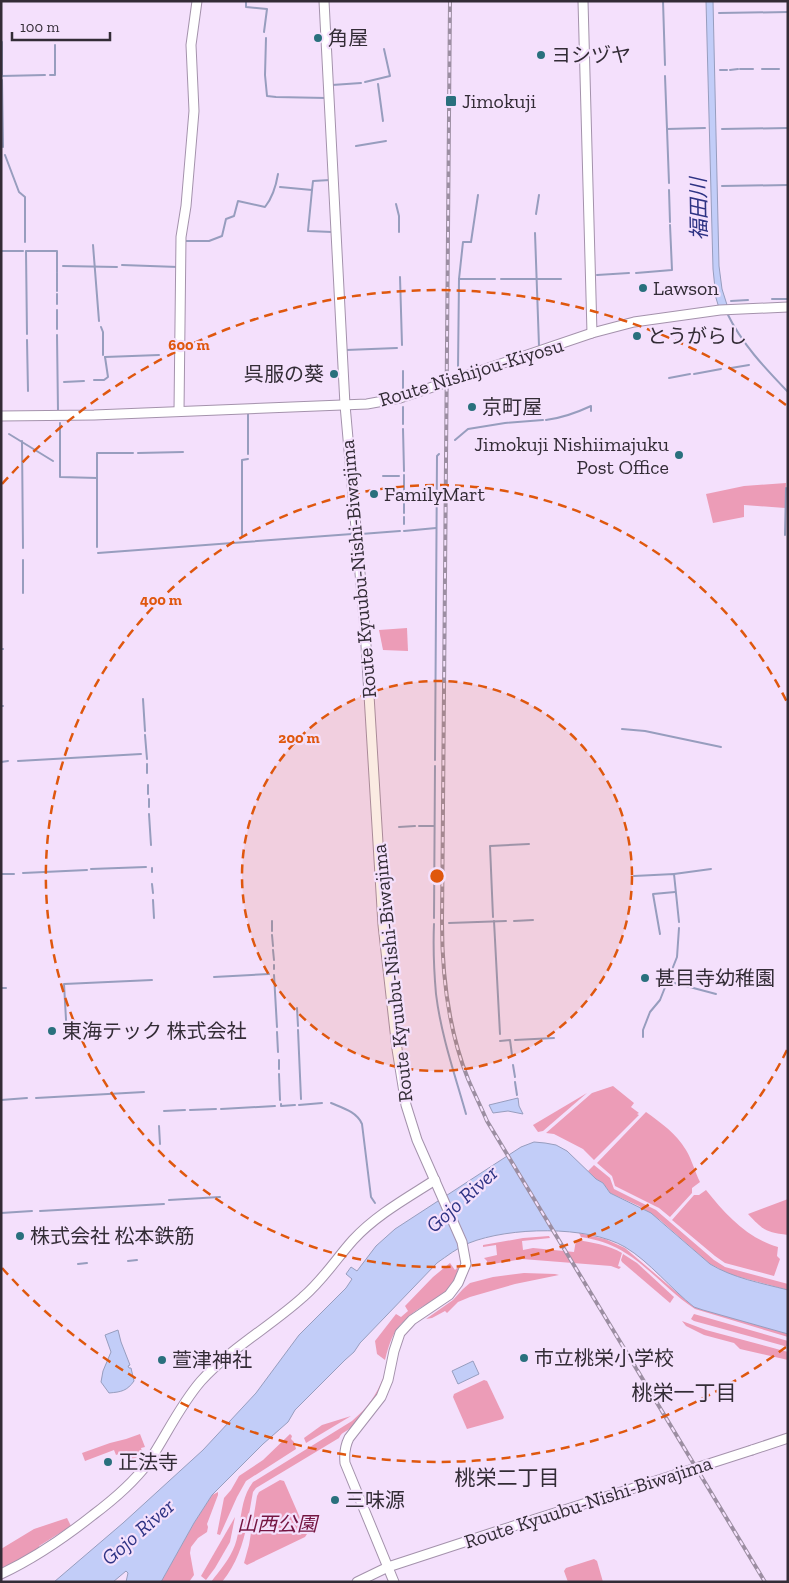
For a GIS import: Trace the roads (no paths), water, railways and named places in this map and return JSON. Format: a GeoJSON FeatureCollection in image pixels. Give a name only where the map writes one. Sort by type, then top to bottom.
{"type":"FeatureCollection","features":[{"type":"Feature","properties":{"kind":"main road"},"geometry":{"type":"LineString","coordinates":[[179,411],[182,237],[194,111],[191,45],[196,1]]}},
{"type":"Feature","properties":{"kind":"main road"},"geometry":{"type":"LineString","coordinates":[[324,1],[345,405]]}},
{"type":"Feature","properties":{"kind":"main road"},"geometry":{"type":"LineString","coordinates":[[583,1],[592,333]]}},
{"type":"Feature","properties":{"kind":"main road","name":"Route Nishijou-Kiyosu"},"geometry":{"type":"LineString","coordinates":[[1,416],[95,415],[367,404],[400,398],[592,333],[634,322],[724,310],[788,307]]}},
{"type":"Feature","properties":{"kind":"main road","name":"Route Kyuubu-Nishi-Biwajima"},"geometry":{"type":"LineString","coordinates":[[345,405],[365,629],[381,902],[396,1040],[406,1106],[416,1140],[462,1242],[466,1264],[458,1284],[449,1295],[412,1320],[400,1333],[382,1397],[349,1438],[346,1445],[345,1463],[394,1582]]}},
{"type":"Feature","properties":{"kind":"main road"},"geometry":{"type":"LineString","coordinates":[[1,1574],[56,1544],[106,1505],[147,1464],[189,1397],[202,1380],[228,1356],[318,1284],[353,1239],[377,1218],[436,1182]]}},
{"type":"Feature","properties":{"kind":"main road","name":"Route Kyuubu-Nishi-Biwajima"},"geometry":{"type":"LineString","coordinates":[[388,1567],[788,1438]]}},
{"type":"Feature","properties":{"kind":"main road"},"geometry":{"type":"LineString","coordinates":[[356,1582],[388,1567]]}},
{"type":"Feature","properties":{"kind":"water"},"geometry":{"type":"Polygon","coordinates":[[[706,1],[713,1],[719,266],[722,289],[728,308],[719,308],[713,269],[706,1]]]}},
{"type":"Feature","properties":{"kind":"water"},"geometry":{"type":"Polygon","coordinates":[[[518,1098],[523,1114],[508,1111],[493,1113],[489,1105],[518,1098]]]}},
{"type":"Feature","properties":{"kind":"water","name":"Gojo River"},"geometry":{"type":"Polygon","coordinates":[[[534,1142],[556,1145],[567,1151],[596,1179],[603,1183],[610,1193],[651,1213],[710,1264],[738,1277],[788,1290],[788,1334],[694,1307],[643,1260],[625,1247],[609,1240],[569,1232],[526,1231],[469,1243],[437,1263],[360,1343],[354,1352],[295,1410],[288,1422],[212,1495],[161,1582],[126,1582],[128,1573],[126,1571],[113,1582],[54,1582],[123,1523],[203,1450],[256,1393],[299,1335],[346,1288],[352,1279],[346,1274],[351,1267],[357,1271],[376,1246],[395,1229],[521,1147],[534,1142]]]}},
{"type":"Feature","properties":{"kind":"water"},"geometry":{"type":"Polygon","coordinates":[[[118,1330],[134,1381],[123,1390],[109,1393],[101,1382],[103,1371],[111,1352],[105,1335],[118,1330]]]}},
{"type":"Feature","properties":{"kind":"water"},"geometry":{"type":"Polygon","coordinates":[[[473,1361],[479,1374],[458,1384],[452,1371],[473,1361]]]}},
{"type":"Feature","properties":{"kind":"waterway"},"geometry":{"type":"LineString","coordinates":[[246,1],[246,7],[267,9],[264,32]]}},
{"type":"Feature","properties":{"kind":"waterway"},"geometry":{"type":"LineString","coordinates":[[663,1],[665,65]]}},
{"type":"Feature","properties":{"kind":"waterway"},"geometry":{"type":"LineString","coordinates":[[719,13],[788,12]]}},
{"type":"Feature","properties":{"kind":"waterway"},"geometry":{"type":"LineString","coordinates":[[266,38],[265,75],[267,96],[326,98]]}},
{"type":"Feature","properties":{"kind":"waterway"},"geometry":{"type":"LineString","coordinates":[[2,42],[2,76],[45,75]]}},
{"type":"Feature","properties":{"kind":"waterway"},"geometry":{"type":"LineString","coordinates":[[50,75],[55,75],[55,45]]}},
{"type":"Feature","properties":{"kind":"waterway"},"geometry":{"type":"LineString","coordinates":[[365,82],[390,76],[384,49]]}},
{"type":"Feature","properties":{"kind":"waterway"},"geometry":{"type":"LineString","coordinates":[[730,70],[738,69]]}},
{"type":"Feature","properties":{"kind":"waterway"},"geometry":{"type":"LineString","coordinates":[[740,69],[753,69]]}},
{"type":"Feature","properties":{"kind":"waterway"},"geometry":{"type":"LineString","coordinates":[[762,69],[779,69]]}},
{"type":"Feature","properties":{"kind":"waterway"},"geometry":{"type":"LineString","coordinates":[[720,70],[727,70]]}},
{"type":"Feature","properties":{"kind":"waterway"},"geometry":{"type":"LineString","coordinates":[[665,76],[667,129],[705,128]]}},
{"type":"Feature","properties":{"kind":"waterway"},"geometry":{"type":"LineString","coordinates":[[2,80],[3,147]]}},
{"type":"Feature","properties":{"kind":"waterway"},"geometry":{"type":"LineString","coordinates":[[332,85],[361,83]]}},
{"type":"Feature","properties":{"kind":"waterway"},"geometry":{"type":"LineString","coordinates":[[378,84],[383,121]]}},
{"type":"Feature","properties":{"kind":"waterway"},"geometry":{"type":"LineString","coordinates":[[722,129],[788,128]]}},
{"type":"Feature","properties":{"kind":"waterway"},"geometry":{"type":"LineString","coordinates":[[667,129],[669,183]]}},
{"type":"Feature","properties":{"kind":"waterway"},"geometry":{"type":"LineString","coordinates":[[356,146],[386,141]]}},
{"type":"Feature","properties":{"kind":"waterway"},"geometry":{"type":"LineString","coordinates":[[5,155],[19,192],[25,197],[25,242]]}},
{"type":"Feature","properties":{"kind":"waterway"},"geometry":{"type":"LineString","coordinates":[[186,241],[209,241],[222,236],[226,219],[234,216],[238,201],[265,207],[274,191],[278,174]]}},
{"type":"Feature","properties":{"kind":"waterway"},"geometry":{"type":"LineString","coordinates":[[280,187],[312,190],[313,181],[330,180]]}},
{"type":"Feature","properties":{"kind":"waterway"},"geometry":{"type":"LineString","coordinates":[[722,186],[788,185]]}},
{"type":"Feature","properties":{"kind":"waterway"},"geometry":{"type":"LineString","coordinates":[[312,190],[308,231],[332,232]]}},
{"type":"Feature","properties":{"kind":"waterway"},"geometry":{"type":"LineString","coordinates":[[669,190],[670,222]]}},
{"type":"Feature","properties":{"kind":"waterway"},"geometry":{"type":"LineString","coordinates":[[459,279],[463,242],[471,242],[478,195]]}},
{"type":"Feature","properties":{"kind":"waterway"},"geometry":{"type":"LineString","coordinates":[[536,214],[539,195]]}},
{"type":"Feature","properties":{"kind":"waterway"},"geometry":{"type":"LineString","coordinates":[[396,204],[399,216],[399,232]]}},
{"type":"Feature","properties":{"kind":"waterway"},"geometry":{"type":"LineString","coordinates":[[636,273],[672,270],[670,225]]}},
{"type":"Feature","properties":{"kind":"waterway"},"geometry":{"type":"LineString","coordinates":[[535,233],[539,346]]}},
{"type":"Feature","properties":{"kind":"waterway"},"geometry":{"type":"LineString","coordinates":[[93,245],[99,321]]}},
{"type":"Feature","properties":{"kind":"waterway"},"geometry":{"type":"LineString","coordinates":[[1,251],[23,251]]}},
{"type":"Feature","properties":{"kind":"waterway"},"geometry":{"type":"LineString","coordinates":[[27,334],[26,251],[57,251],[57,272]]}},
{"type":"Feature","properties":{"kind":"waterway"},"geometry":{"type":"LineString","coordinates":[[122,265],[178,267]]}},
{"type":"Feature","properties":{"kind":"waterway"},"geometry":{"type":"LineString","coordinates":[[63,266],[117,267]]}},
{"type":"Feature","properties":{"kind":"waterway"},"geometry":{"type":"LineString","coordinates":[[57,273],[57,291]]}},
{"type":"Feature","properties":{"kind":"waterway"},"geometry":{"type":"LineString","coordinates":[[597,275],[629,273]]}},
{"type":"Feature","properties":{"kind":"waterway"},"geometry":{"type":"LineString","coordinates":[[400,277],[402,345]]}},
{"type":"Feature","properties":{"kind":"waterway"},"geometry":{"type":"LineString","coordinates":[[458,368],[459,279],[495,279]]}},
{"type":"Feature","properties":{"kind":"waterway"},"geometry":{"type":"LineString","coordinates":[[501,279],[561,279]]}},
{"type":"Feature","properties":{"kind":"waterway"},"geometry":{"type":"LineString","coordinates":[[57,294],[57,304]]}},
{"type":"Feature","properties":{"kind":"waterway"},"geometry":{"type":"LineString","coordinates":[[772,299],[788,299]]}},
{"type":"Feature","properties":{"kind":"waterway"},"geometry":{"type":"LineString","coordinates":[[731,301],[748,300]]}},
{"type":"Feature","properties":{"kind":"waterway"},"geometry":{"type":"LineString","coordinates":[[57,310],[57,329]]}},
{"type":"Feature","properties":{"kind":"waterway","name":"福田川"},"geometry":{"type":"LineString","coordinates":[[727,313],[747,345],[788,392]]}},
{"type":"Feature","properties":{"kind":"waterway"},"geometry":{"type":"LineString","coordinates":[[101,327],[103,332],[103,355]]}},
{"type":"Feature","properties":{"kind":"waterway"},"geometry":{"type":"LineString","coordinates":[[57,335],[58,411]]}},
{"type":"Feature","properties":{"kind":"waterway"},"geometry":{"type":"LineString","coordinates":[[27,340],[28,391]]}},
{"type":"Feature","properties":{"kind":"waterway"},"geometry":{"type":"LineString","coordinates":[[346,350],[397,348]]}},
{"type":"Feature","properties":{"kind":"waterway"},"geometry":{"type":"LineString","coordinates":[[105,357],[159,355]]}},
{"type":"Feature","properties":{"kind":"waterway"},"geometry":{"type":"LineString","coordinates":[[94,380],[104,380],[108,377],[105,357]]}},
{"type":"Feature","properties":{"kind":"waterway"},"geometry":{"type":"LineString","coordinates":[[731,368],[749,365]]}},
{"type":"Feature","properties":{"kind":"waterway"},"geometry":{"type":"LineString","coordinates":[[694,374],[721,369]]}},
{"type":"Feature","properties":{"kind":"waterway"},"geometry":{"type":"LineString","coordinates":[[403,371],[403,390]]}},
{"type":"Feature","properties":{"kind":"waterway"},"geometry":{"type":"LineString","coordinates":[[669,378],[690,374]]}},
{"type":"Feature","properties":{"kind":"waterway"},"geometry":{"type":"LineString","coordinates":[[64,382],[84,381]]}},
{"type":"Feature","properties":{"kind":"waterway"},"geometry":{"type":"LineString","coordinates":[[546,420],[569,415],[591,406],[591,411]]}},
{"type":"Feature","properties":{"kind":"waterway"},"geometry":{"type":"LineString","coordinates":[[403,407],[403,424]]}},
{"type":"Feature","properties":{"kind":"waterway"},"geometry":{"type":"LineString","coordinates":[[248,414],[248,454]]}},
{"type":"Feature","properties":{"kind":"waterway"},"geometry":{"type":"LineString","coordinates":[[455,440],[468,429],[505,423],[543,420]]}},
{"type":"Feature","properties":{"kind":"waterway"},"geometry":{"type":"LineString","coordinates":[[60,423],[60,477],[97,478]]}},
{"type":"Feature","properties":{"kind":"waterway"},"geometry":{"type":"LineString","coordinates":[[403,429],[404,471]]}},
{"type":"Feature","properties":{"kind":"waterway"},"geometry":{"type":"LineString","coordinates":[[9,434],[53,461]]}},
{"type":"Feature","properties":{"kind":"waterway"},"geometry":{"type":"LineString","coordinates":[[22,441],[23,548]]}},
{"type":"Feature","properties":{"kind":"waterway"},"geometry":{"type":"LineString","coordinates":[[138,453],[183,452]]}},
{"type":"Feature","properties":{"kind":"waterway"},"geometry":{"type":"LineString","coordinates":[[97,547],[97,453],[133,453]]}},
{"type":"Feature","properties":{"kind":"waterway"},"geometry":{"type":"LineString","coordinates":[[435,760],[437,456],[439,454]]}},
{"type":"Feature","properties":{"kind":"waterway"},"geometry":{"type":"LineString","coordinates":[[242,537],[242,460],[248,459]]}},
{"type":"Feature","properties":{"kind":"waterway"},"geometry":{"type":"LineString","coordinates":[[404,475],[404,513]]}},
{"type":"Feature","properties":{"kind":"waterway"},"geometry":{"type":"LineString","coordinates":[[383,476],[399,476]]}},
{"type":"Feature","properties":{"kind":"waterway"},"geometry":{"type":"LineString","coordinates":[[785,535],[786,488]]}},
{"type":"Feature","properties":{"kind":"waterway"},"geometry":{"type":"LineString","coordinates":[[404,517],[404,524]]}},
{"type":"Feature","properties":{"kind":"waterway"},"geometry":{"type":"LineString","coordinates":[[404,531],[436,528]]}},
{"type":"Feature","properties":{"kind":"waterway"},"geometry":{"type":"LineString","coordinates":[[361,534],[400,531]]}},
{"type":"Feature","properties":{"kind":"waterway"},"geometry":{"type":"LineString","coordinates":[[98,553],[352,534]]}},
{"type":"Feature","properties":{"kind":"waterway"},"geometry":{"type":"LineString","coordinates":[[23,560],[23,593]]}},
{"type":"Feature","properties":{"kind":"waterway"},"geometry":{"type":"LineString","coordinates":[[143,699],[145,731]]}},
{"type":"Feature","properties":{"kind":"waterway"},"geometry":{"type":"LineString","coordinates":[[622,729],[645,731],[721,747]]}},
{"type":"Feature","properties":{"kind":"waterway"},"geometry":{"type":"LineString","coordinates":[[145,735],[147,759]]}},
{"type":"Feature","properties":{"kind":"waterway"},"geometry":{"type":"LineString","coordinates":[[18,761],[141,754]]}},
{"type":"Feature","properties":{"kind":"waterway"},"geometry":{"type":"LineString","coordinates":[[1,762],[8,761]]}},
{"type":"Feature","properties":{"kind":"waterway"},"geometry":{"type":"LineString","coordinates":[[147,764],[147,773]]}},
{"type":"Feature","properties":{"kind":"waterway"},"geometry":{"type":"LineString","coordinates":[[434,918],[435,766]]}},
{"type":"Feature","properties":{"kind":"waterway"},"geometry":{"type":"LineString","coordinates":[[148,785],[148,794]]}},
{"type":"Feature","properties":{"kind":"waterway"},"geometry":{"type":"LineString","coordinates":[[149,799],[149,807]]}},
{"type":"Feature","properties":{"kind":"waterway"},"geometry":{"type":"LineString","coordinates":[[149,814],[151,845]]}},
{"type":"Feature","properties":{"kind":"waterway"},"geometry":{"type":"LineString","coordinates":[[399,827],[415,826]]}},
{"type":"Feature","properties":{"kind":"waterway"},"geometry":{"type":"LineString","coordinates":[[419,826],[434,826]]}},
{"type":"Feature","properties":{"kind":"waterway"},"geometry":{"type":"LineString","coordinates":[[493,917],[490,846],[529,844]]}},
{"type":"Feature","properties":{"kind":"waterway"},"geometry":{"type":"LineString","coordinates":[[91,869],[146,867]]}},
{"type":"Feature","properties":{"kind":"waterway"},"geometry":{"type":"LineString","coordinates":[[674,874],[711,869]]}},
{"type":"Feature","properties":{"kind":"waterway"},"geometry":{"type":"LineString","coordinates":[[23,873],[87,870]]}},
{"type":"Feature","properties":{"kind":"waterway"},"geometry":{"type":"LineString","coordinates":[[1,874],[14,874]]}},
{"type":"Feature","properties":{"kind":"waterway"},"geometry":{"type":"LineString","coordinates":[[634,876],[674,874],[679,922]]}},
{"type":"Feature","properties":{"kind":"waterway"},"geometry":{"type":"LineString","coordinates":[[152,884],[153,893]]}},
{"type":"Feature","properties":{"kind":"waterway"},"geometry":{"type":"LineString","coordinates":[[660,934],[653,894],[675,892]]}},
{"type":"Feature","properties":{"kind":"waterway"},"geometry":{"type":"LineString","coordinates":[[153,900],[154,918]]}},
{"type":"Feature","properties":{"kind":"waterway"},"geometry":{"type":"LineString","coordinates":[[514,921],[533,920]]}},
{"type":"Feature","properties":{"kind":"waterway"},"geometry":{"type":"LineString","coordinates":[[272,921],[272,931]]}},
{"type":"Feature","properties":{"kind":"waterway"},"geometry":{"type":"LineString","coordinates":[[494,921],[500,1034]]}},
{"type":"Feature","properties":{"kind":"waterway"},"geometry":{"type":"LineString","coordinates":[[449,923],[506,921]]}},
{"type":"Feature","properties":{"kind":"waterway"},"geometry":{"type":"LineString","coordinates":[[434,924],[434,968],[438,1009],[466,1114]]}},
{"type":"Feature","properties":{"kind":"waterway"},"geometry":{"type":"LineString","coordinates":[[643,1037],[643,1030],[650,1012],[660,1000],[677,957],[679,928]]}},
{"type":"Feature","properties":{"kind":"waterway"},"geometry":{"type":"LineString","coordinates":[[272,935],[273,946]]}},
{"type":"Feature","properties":{"kind":"waterway"},"geometry":{"type":"LineString","coordinates":[[273,950],[274,960]]}},
{"type":"Feature","properties":{"kind":"waterway"},"geometry":{"type":"LineString","coordinates":[[214,977],[269,974]]}},
{"type":"Feature","properties":{"kind":"waterway"},"geometry":{"type":"LineString","coordinates":[[274,975],[277,1027]]}},
{"type":"Feature","properties":{"kind":"waterway"},"geometry":{"type":"LineString","coordinates":[[67,1037],[64,984],[152,980]]}},
{"type":"Feature","properties":{"kind":"waterway"},"geometry":{"type":"LineString","coordinates":[[667,981],[716,994]]}},
{"type":"Feature","properties":{"kind":"waterway"},"geometry":{"type":"LineString","coordinates":[[1,988],[6,988]]}},
{"type":"Feature","properties":{"kind":"waterway"},"geometry":{"type":"LineString","coordinates":[[297,1008],[298,1026]]}},
{"type":"Feature","properties":{"kind":"waterway"},"geometry":{"type":"LineString","coordinates":[[298,1030],[301,1099]]}},
{"type":"Feature","properties":{"kind":"waterway"},"geometry":{"type":"LineString","coordinates":[[277,1032],[278,1052]]}},
{"type":"Feature","properties":{"kind":"waterway"},"geometry":{"type":"LineString","coordinates":[[515,1040],[554,1038]]}},
{"type":"Feature","properties":{"kind":"waterway"},"geometry":{"type":"LineString","coordinates":[[500,1041],[510,1040],[512,1055]]}},
{"type":"Feature","properties":{"kind":"waterway"},"geometry":{"type":"LineString","coordinates":[[279,1060],[279,1069]]}},
{"type":"Feature","properties":{"kind":"waterway"},"geometry":{"type":"LineString","coordinates":[[513,1065],[515,1077]]}},
{"type":"Feature","properties":{"kind":"waterway"},"geometry":{"type":"LineString","coordinates":[[279,1074],[280,1100]]}},
{"type":"Feature","properties":{"kind":"waterway"},"geometry":{"type":"LineString","coordinates":[[515,1082],[517,1095]]}},
{"type":"Feature","properties":{"kind":"waterway"},"geometry":{"type":"LineString","coordinates":[[36,1098],[144,1092]]}},
{"type":"Feature","properties":{"kind":"waterway"},"geometry":{"type":"LineString","coordinates":[[1,1100],[27,1098]]}},
{"type":"Feature","properties":{"kind":"waterway"},"geometry":{"type":"LineString","coordinates":[[299,1105],[322,1103]]}},
{"type":"Feature","properties":{"kind":"waterway"},"geometry":{"type":"LineString","coordinates":[[331,1103],[353,1113],[362,1124],[371,1197],[375,1203]]}},
{"type":"Feature","properties":{"kind":"waterway"},"geometry":{"type":"LineString","coordinates":[[281,1104],[281,1106],[295,1105]]}},
{"type":"Feature","properties":{"kind":"waterway"},"geometry":{"type":"LineString","coordinates":[[221,1109],[275,1106]]}},
{"type":"Feature","properties":{"kind":"waterway"},"geometry":{"type":"LineString","coordinates":[[190,1110],[216,1109]]}},
{"type":"Feature","properties":{"kind":"waterway"},"geometry":{"type":"LineString","coordinates":[[164,1111],[185,1110]]}},
{"type":"Feature","properties":{"kind":"waterway"},"geometry":{"type":"LineString","coordinates":[[159,1126],[160,1144]]}},
{"type":"Feature","properties":{"kind":"waterway"},"geometry":{"type":"LineString","coordinates":[[169,1200],[220,1197]]}},
{"type":"Feature","properties":{"kind":"waterway"},"geometry":{"type":"LineString","coordinates":[[40,1211],[164,1204]]}},
{"type":"Feature","properties":{"kind":"waterway"},"geometry":{"type":"LineString","coordinates":[[1,1213],[32,1211]]}},
{"type":"Feature","properties":{"kind":"waterway"},"geometry":{"type":"LineString","coordinates":[[128,1261],[137,1260]]}},
{"type":"Feature","properties":{"kind":"waterway"},"geometry":{"type":"LineString","coordinates":[[78,1264],[87,1263]]}},
{"type":"Feature","properties":{"kind":"railway"},"geometry":{"type":"LineString","coordinates":[[450,1],[442,922],[443,962],[451,1022],[461,1060],[487,1121],[765,1582]]}},
{"type":"Feature","properties":{"kind":"place","name":"角屋"},"geometry":{"type":"Point","coordinates":[318,38]}},
{"type":"Feature","properties":{"kind":"place","name":"ヨシヅヤ"},"geometry":{"type":"Point","coordinates":[541,55]}},
{"type":"Feature","properties":{"kind":"place","name":"Jimokuji"},"geometry":{"type":"Point","coordinates":[451,101]}},
{"type":"Feature","properties":{"kind":"place","name":"Lawson"},"geometry":{"type":"Point","coordinates":[643,288]}},
{"type":"Feature","properties":{"kind":"place","name":"とうがらし"},"geometry":{"type":"Point","coordinates":[637,336]}},
{"type":"Feature","properties":{"kind":"place","name":"呉服の葵"},"geometry":{"type":"Point","coordinates":[334,374]}},
{"type":"Feature","properties":{"kind":"place","name":"京町屋"},"geometry":{"type":"Point","coordinates":[472,407]}},
{"type":"Feature","properties":{"kind":"place","name":"Jimokuji Nishiimajuku Post Office"},"geometry":{"type":"Point","coordinates":[679,455]}},
{"type":"Feature","properties":{"kind":"place","name":"FamilyMart"},"geometry":{"type":"Point","coordinates":[374,494]}},
{"type":"Feature","properties":{"kind":"place","name":"甚目寺幼稚園"},"geometry":{"type":"Point","coordinates":[645,978]}},
{"type":"Feature","properties":{"kind":"place","name":"東海テック 株式会社"},"geometry":{"type":"Point","coordinates":[52,1031]}},
{"type":"Feature","properties":{"kind":"place","name":"株式会社 松本鉄筋"},"geometry":{"type":"Point","coordinates":[20,1236]}},
{"type":"Feature","properties":{"kind":"place","name":"市立桃栄小学校"},"geometry":{"type":"Point","coordinates":[524,1358]}},
{"type":"Feature","properties":{"kind":"place","name":"萱津神社"},"geometry":{"type":"Point","coordinates":[162,1360]}},
{"type":"Feature","properties":{"kind":"place","name":"正法寺"},"geometry":{"type":"Point","coordinates":[108,1462]}},
{"type":"Feature","properties":{"kind":"place","name":"三味源"},"geometry":{"type":"Point","coordinates":[335,1500]}},
{"type":"Feature","properties":{"kind":"district","name":"桃栄一丁目"},"geometry":{"type":"Point","coordinates":[684,1393]}},
{"type":"Feature","properties":{"kind":"district","name":"桃栄二丁目"},"geometry":{"type":"Point","coordinates":[507,1478]}},
{"type":"Feature","properties":{"kind":"park label","name":"山西公園"},"geometry":{"type":"Point","coordinates":[277,1524]}}]}
